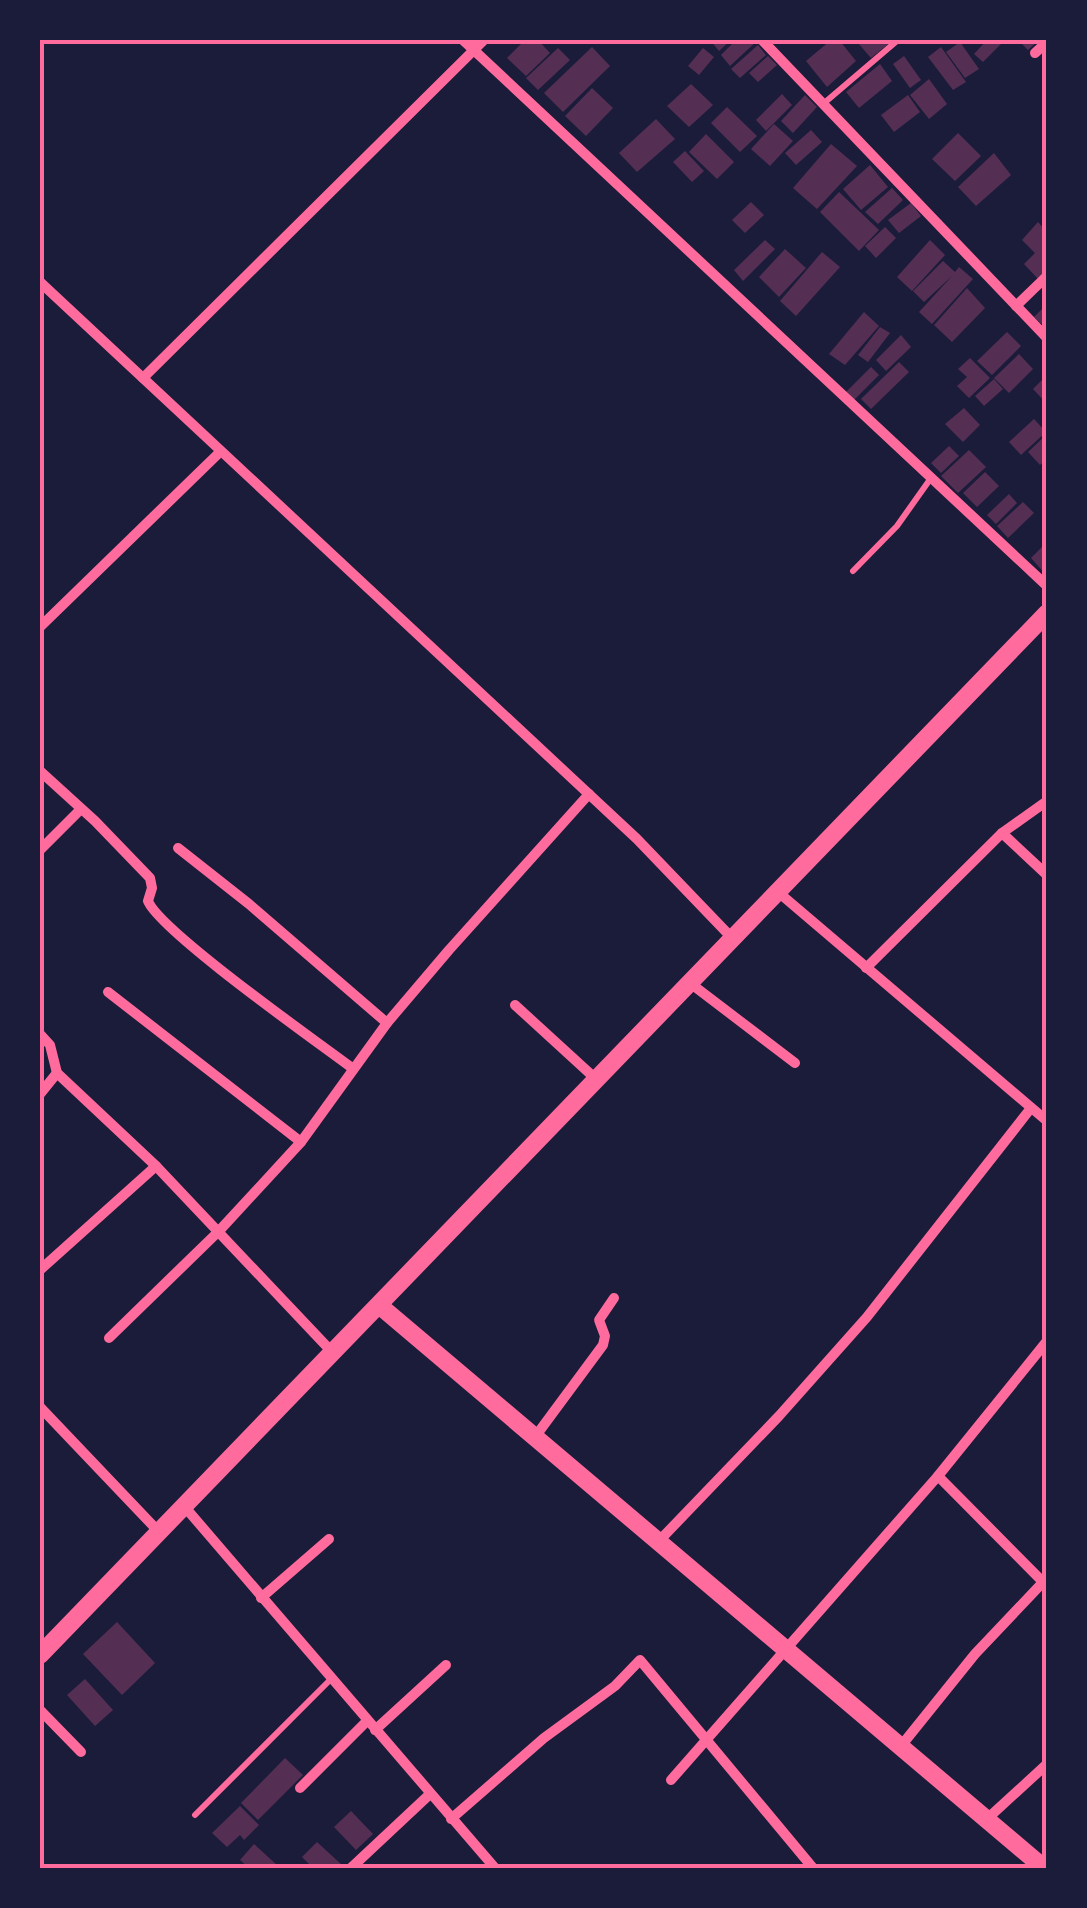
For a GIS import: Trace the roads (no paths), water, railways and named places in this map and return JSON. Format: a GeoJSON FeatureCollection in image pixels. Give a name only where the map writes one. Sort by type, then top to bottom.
{"type":"FeatureCollection","features":[{"type":"Feature","properties":{"kind":"main road"},"geometry":{"type":"LineString","coordinates":[[40,1655],[1047,613]]}},
{"type":"Feature","properties":{"kind":"main road"},"geometry":{"type":"LineString","coordinates":[[380,1306],[1044,1868]]}},
{"type":"Feature","properties":{"kind":"street"},"geometry":{"type":"LineString","coordinates":[[464,40],[1047,586]]}},
{"type":"Feature","properties":{"kind":"street"},"geometry":{"type":"LineString","coordinates":[[143,378],[484,40]]}},
{"type":"Feature","properties":{"kind":"street"},"geometry":{"type":"LineString","coordinates":[[762,40],[1047,338]]}},
{"type":"Feature","properties":{"kind":"street"},"geometry":{"type":"LineString","coordinates":[[1035,53],[1047,42]]}},
{"type":"Feature","properties":{"kind":"street"},"geometry":{"type":"LineString","coordinates":[[1016,306],[1047,276]]}},
{"type":"Feature","properties":{"kind":"street"},"geometry":{"type":"LineString","coordinates":[[40,282],[638,839],[732,938]]}},
{"type":"Feature","properties":{"kind":"street"},"geometry":{"type":"LineString","coordinates":[[40,628],[220,452]]}},
{"type":"Feature","properties":{"kind":"street"},"geometry":{"type":"LineString","coordinates":[[40,771],[150,878],[148,900],[152,909],[352,1068]]}},
{"type":"Feature","properties":{"kind":"street"},"geometry":{"type":"LineString","coordinates":[[108,1338],[219,1232],[301,1142],[388,1023],[589,794]]}},
{"type":"Feature","properties":{"kind":"street"},"geometry":{"type":"LineString","coordinates":[[866,968],[1002,833],[1047,801]]}},
{"type":"Feature","properties":{"kind":"street"},"geometry":{"type":"LineString","coordinates":[[40,850],[81,809]]}},
{"type":"Feature","properties":{"kind":"street"},"geometry":{"type":"LineString","coordinates":[[1002,833],[1047,875]]}},
{"type":"Feature","properties":{"kind":"street"},"geometry":{"type":"LineString","coordinates":[[178,848],[388,1023]]}},
{"type":"Feature","properties":{"kind":"street"},"geometry":{"type":"LineString","coordinates":[[778,892],[1047,1121]]}},
{"type":"Feature","properties":{"kind":"street"},"geometry":{"type":"LineString","coordinates":[[690,982],[795,1064]]}},
{"type":"Feature","properties":{"kind":"street"},"geometry":{"type":"LineString","coordinates":[[108,992],[301,1142]]}},
{"type":"Feature","properties":{"kind":"street"},"geometry":{"type":"LineString","coordinates":[[515,1006],[597,1080]]}},
{"type":"Feature","properties":{"kind":"street"},"geometry":{"type":"LineString","coordinates":[[40,1034],[50,1044],[57,1073],[156,1166],[333,1353]]}},
{"type":"Feature","properties":{"kind":"street"},"geometry":{"type":"LineString","coordinates":[[40,1094],[57,1073]]}},
{"type":"Feature","properties":{"kind":"street"},"geometry":{"type":"LineString","coordinates":[[658,1542],[779,1416],[866,1317],[1031,1108]]}},
{"type":"Feature","properties":{"kind":"street"},"geometry":{"type":"LineString","coordinates":[[40,1270],[156,1166]]}},
{"type":"Feature","properties":{"kind":"street"},"geometry":{"type":"LineString","coordinates":[[536,1437],[603,1345],[605,1336],[598,1320],[614,1298]]}},
{"type":"Feature","properties":{"kind":"street"},"geometry":{"type":"LineString","coordinates":[[671,1780],[938,1476],[1047,1340]]}},
{"type":"Feature","properties":{"kind":"street"},"geometry":{"type":"LineString","coordinates":[[40,1406],[159,1532]]}},
{"type":"Feature","properties":{"kind":"street"},"geometry":{"type":"LineString","coordinates":[[902,1746],[974,1654],[1045,1580],[938,1476]]}},
{"type":"Feature","properties":{"kind":"street"},"geometry":{"type":"LineString","coordinates":[[184,1506],[494,1868]]}},
{"type":"Feature","properties":{"kind":"street"},"geometry":{"type":"LineString","coordinates":[[261,1598],[330,1539]]}},
{"type":"Feature","properties":{"kind":"street"},"geometry":{"type":"LineString","coordinates":[[451,1819],[544,1738],[615,1686],[640,1660],[813,1868]]}},
{"type":"Feature","properties":{"kind":"street"},"geometry":{"type":"LineString","coordinates":[[300,1788],[446,1665]]}},
{"type":"Feature","properties":{"kind":"street"},"geometry":{"type":"LineString","coordinates":[[40,1710],[81,1752]]}},
{"type":"Feature","properties":{"kind":"street"},"geometry":{"type":"LineString","coordinates":[[987,1819],[1047,1764]]}},
{"type":"Feature","properties":{"kind":"street"},"geometry":{"type":"LineString","coordinates":[[352,1868],[430,1794]]}},
{"type":"Feature","properties":{"kind":"lane"},"geometry":{"type":"LineString","coordinates":[[823,104],[898,40]]}},
{"type":"Feature","properties":{"kind":"lane"},"geometry":{"type":"LineString","coordinates":[[853,570],[897,526],[931,478]]}},
{"type":"Feature","properties":{"kind":"lane"},"geometry":{"type":"LineString","coordinates":[[195,1816],[331,1680]]}}]}
